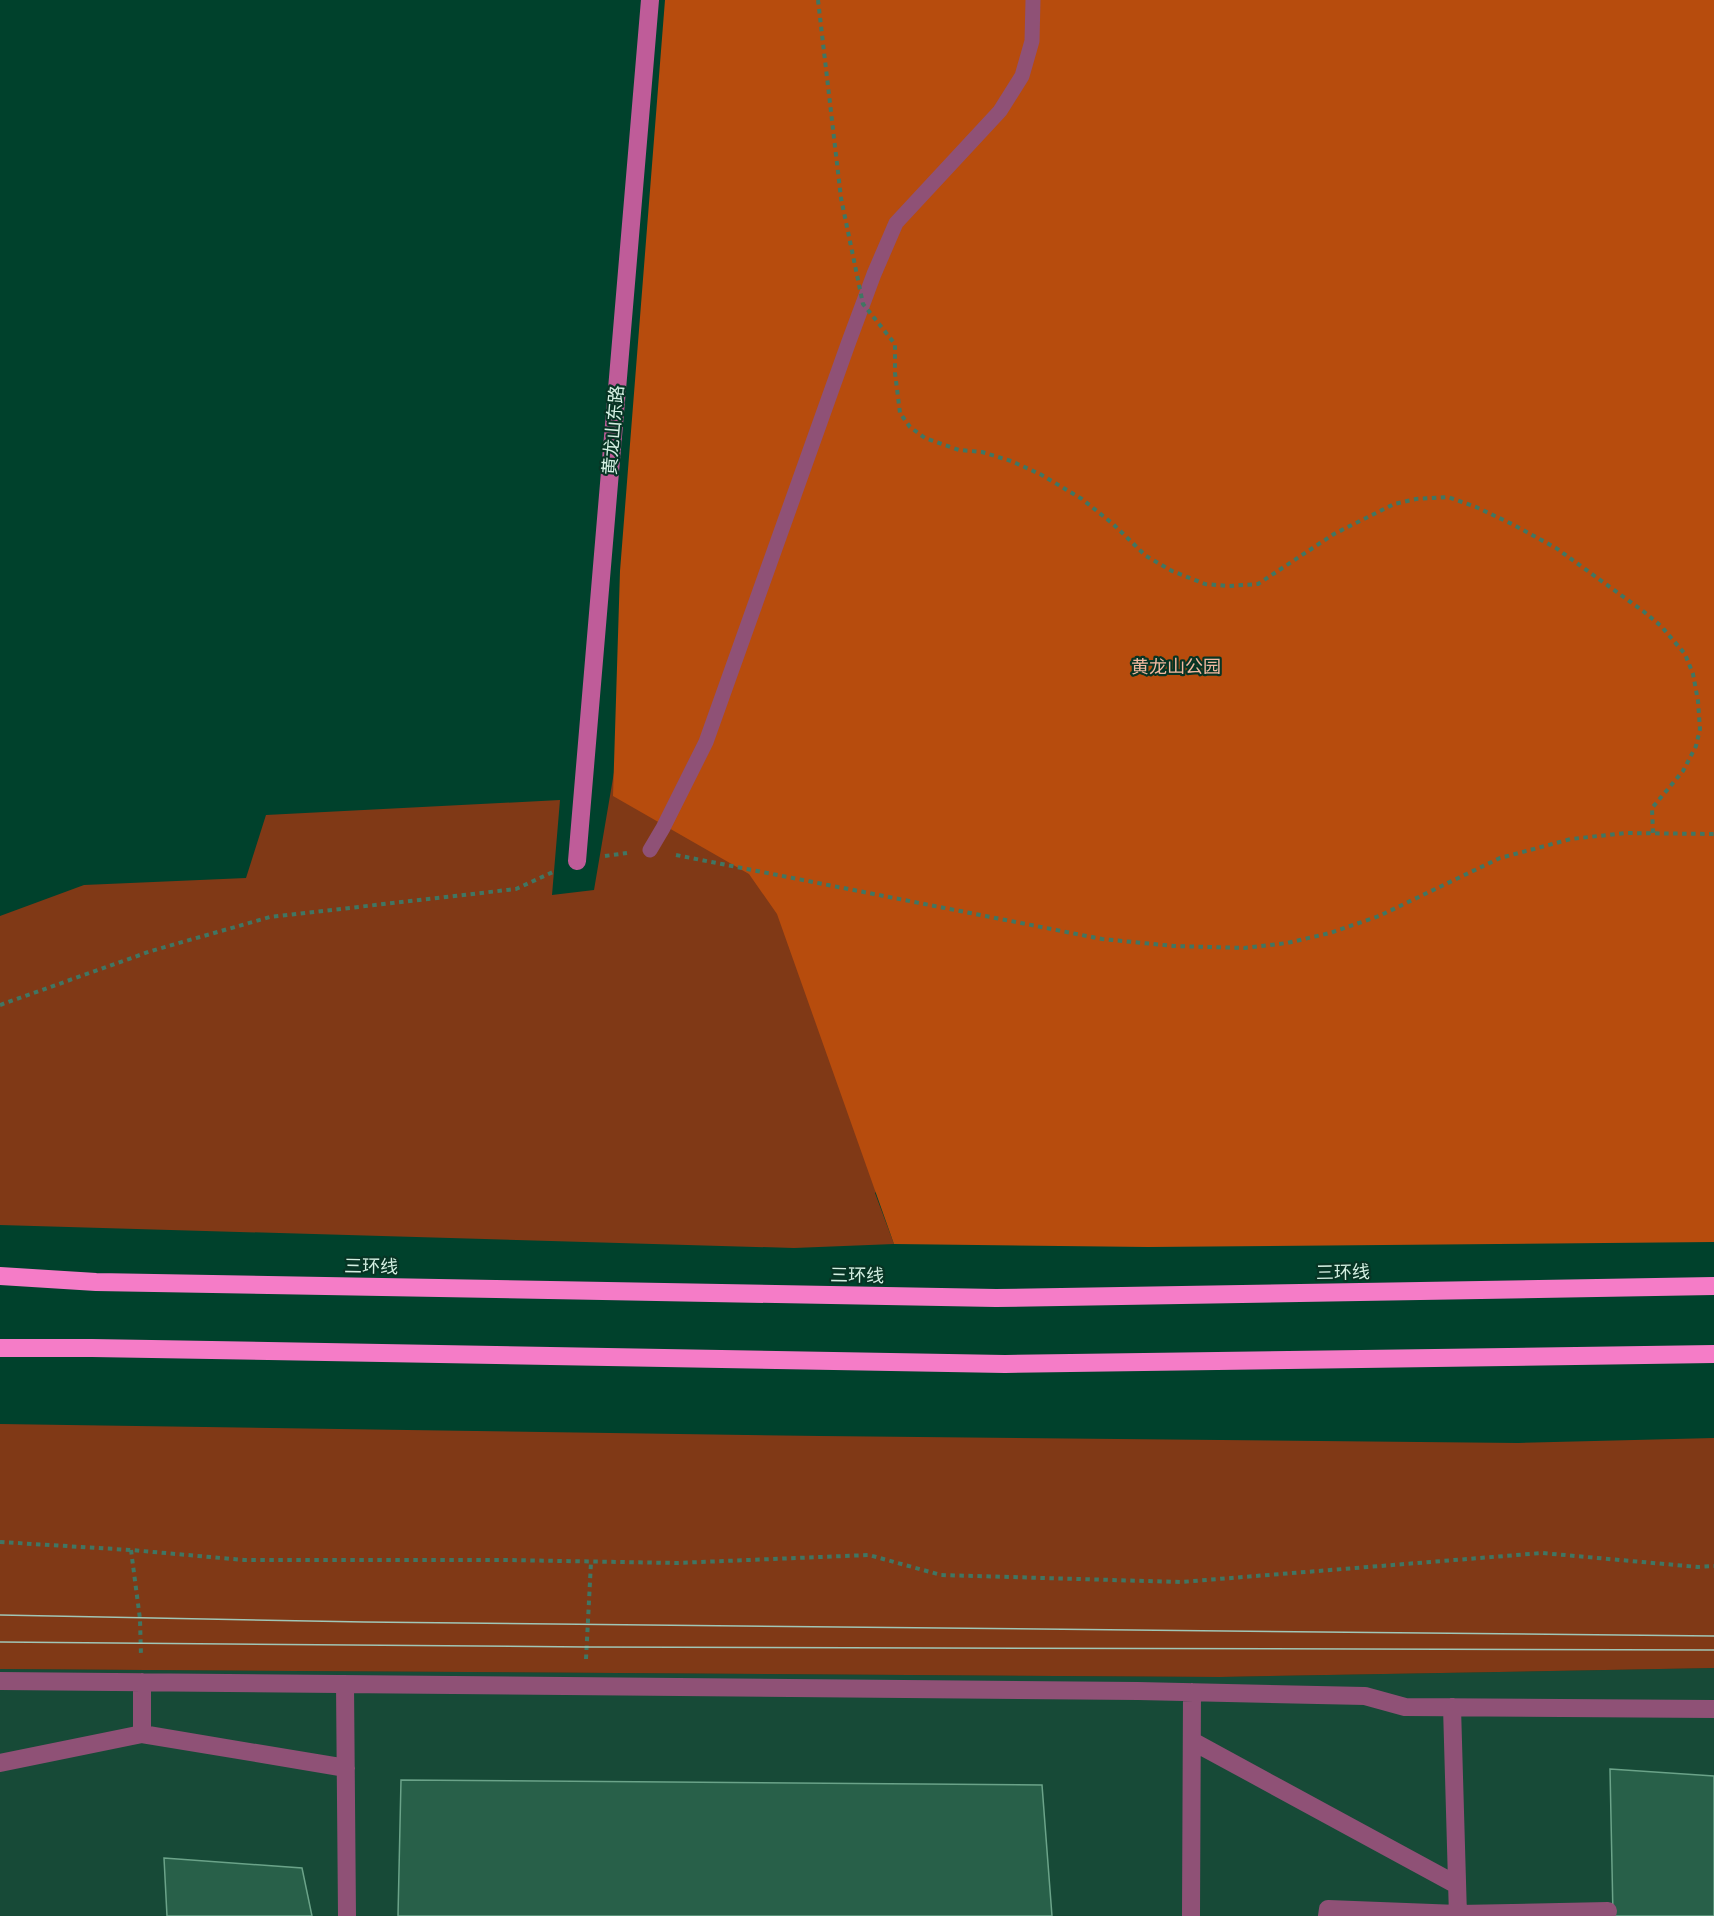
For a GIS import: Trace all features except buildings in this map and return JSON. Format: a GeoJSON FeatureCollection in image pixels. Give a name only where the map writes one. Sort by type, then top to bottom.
{"type":"FeatureCollection","features":[{"type":"Feature","properties":{"kind":"highway","name":"三环线"},"geometry":{"type":"LineString","coordinates":[[0,1276],[107,1282],[996,1298],[1714,1286]]}},
{"type":"Feature","properties":{"kind":"highway"},"geometry":{"type":"LineString","coordinates":[[0,1348],[116,1348],[1005,1364],[1714,1354]]}},
{"type":"Feature","properties":{"kind":"street","name":"黄龙山东路"},"geometry":{"type":"LineString","coordinates":[[577,861],[650,0]]}},
{"type":"Feature","properties":{"kind":"street"},"geometry":{"type":"LineString","coordinates":[[0,1681],[1192,1692],[1365,1696],[1405,1707],[1714,1709]]}},
{"type":"Feature","properties":{"kind":"street"},"geometry":{"type":"LineString","coordinates":[[141,1682],[142,1734]]}},
{"type":"Feature","properties":{"kind":"street"},"geometry":{"type":"LineString","coordinates":[[345,1684],[347,1916]]}},
{"type":"Feature","properties":{"kind":"street"},"geometry":{"type":"LineString","coordinates":[[1191,1916],[1192,1692]]}},
{"type":"Feature","properties":{"kind":"street"},"geometry":{"type":"LineString","coordinates":[[1452,1707],[1458,1915]]}},
{"type":"Feature","properties":{"kind":"street"},"geometry":{"type":"LineString","coordinates":[[0,1763],[142,1734],[346,1768]]}},
{"type":"Feature","properties":{"kind":"street"},"geometry":{"type":"LineString","coordinates":[[1192,1741],[1457,1885]]}},
{"type":"Feature","properties":{"kind":"street"},"geometry":{"type":"LineString","coordinates":[[1327,1916],[1328,1909],[1458,1915],[1608,1911]]}},
{"type":"Feature","properties":{"kind":"lane"},"geometry":{"type":"LineString","coordinates":[[650,850],[706,742],[863,303],[896,223],[1000,111],[1022,76],[1032,41],[1033,0]]}},
{"type":"Feature","properties":{"kind":"path"},"geometry":{"type":"LineString","coordinates":[[818,0],[841,198],[863,303],[895,344],[895,373],[900,413],[910,427],[925,438],[959,450],[982,452],[1011,460],[1040,474],[1089,505],[1113,524],[1146,556],[1172,571],[1205,584],[1229,586],[1258,584],[1334,534],[1394,504],[1416,499],[1448,497],[1476,507],[1556,548],[1661,626],[1685,654],[1693,674],[1700,729],[1696,746],[1683,771],[1652,808],[1653,833]]}},
{"type":"Feature","properties":{"kind":"path"},"geometry":{"type":"LineString","coordinates":[[0,1005],[151,951],[270,917],[516,888],[577,861],[650,850],[1102,939],[1174,946],[1244,948],[1287,943],[1319,936],[1379,916],[1500,858],[1571,839],[1625,833],[1714,834]]}},
{"type":"Feature","properties":{"kind":"path"},"geometry":{"type":"LineString","coordinates":[[0,1542],[244,1560],[677,1563],[869,1555],[941,1575],[1181,1582],[1542,1552],[1698,1567],[1714,1566]]}},
{"type":"Feature","properties":{"kind":"path"},"geometry":{"type":"LineString","coordinates":[[131,1550],[140,1619],[141,1682]]}},
{"type":"Feature","properties":{"kind":"path"},"geometry":{"type":"LineString","coordinates":[[587,1686],[586,1647],[591,1562]]}},
{"type":"Feature","properties":{"kind":"shaded area"},"geometry":{"type":"Polygon","coordinates":[[[1714,1668],[1714,1916],[0,1916],[0,1669],[1220,1677],[1714,1668]]]}},
{"type":"Feature","properties":{"kind":"green space","name":"黄龙山公园"},"geometry":{"type":"Polygon","coordinates":[[[665,0],[1714,0],[1714,1242],[1148,1247],[894,1244],[777,914],[749,874],[613,796],[620,571],[665,0]]]}},
{"type":"Feature","properties":{"kind":"green space"},"geometry":{"type":"Polygon","coordinates":[[[1714,0],[875,1193],[894,1244],[794,1248],[0,1225],[0,916],[84,885],[246,878],[266,815],[560,800],[552,895],[594,890],[648,572],[1714,0]]]}},
{"type":"Feature","properties":{"kind":"green space"},"geometry":{"type":"Polygon","coordinates":[[[0,1424],[1518,1443],[1714,1438],[1714,1668],[1220,1677],[0,1669],[0,1424]]]}},
{"type":"Feature","properties":{"kind":"tram line"},"geometry":{"type":"LineString","coordinates":[[0,1615],[364,1622],[1714,1636]]}},
{"type":"Feature","properties":{"kind":"tram line"},"geometry":{"type":"LineString","coordinates":[[0,1642],[586,1647],[1714,1650]]}}]}
